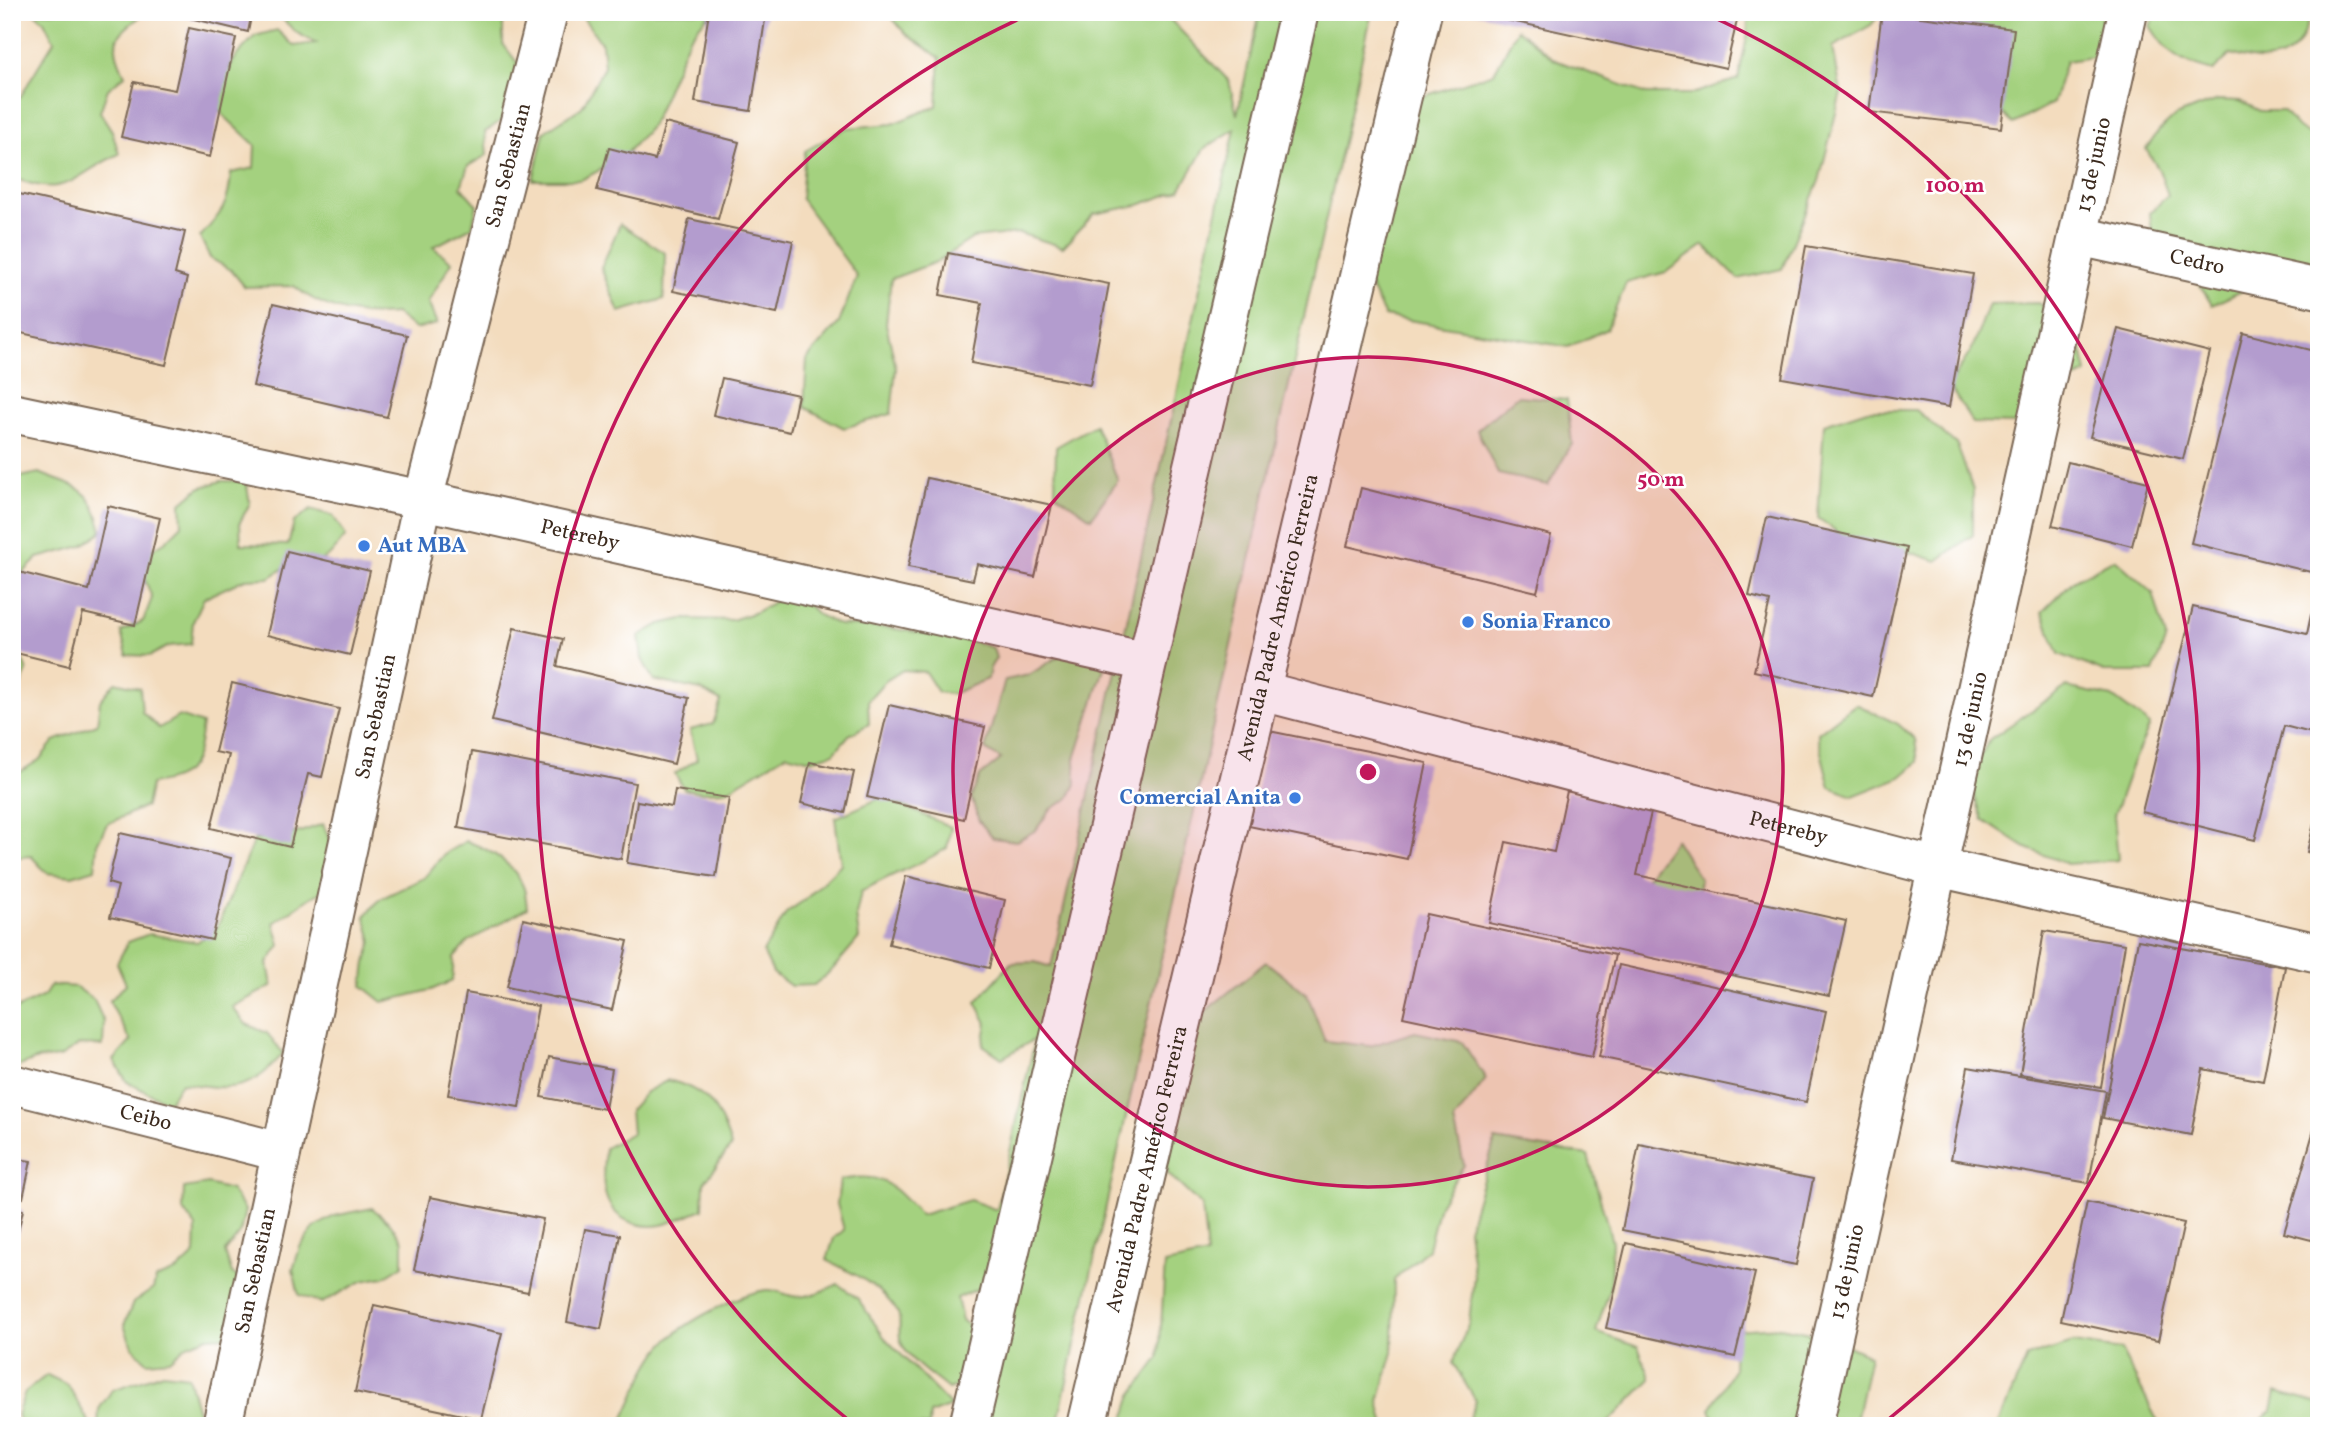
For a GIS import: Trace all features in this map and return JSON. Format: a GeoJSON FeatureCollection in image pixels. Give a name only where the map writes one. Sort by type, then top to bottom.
{"type":"FeatureCollection","features":[{"type":"Feature","properties":{"kind":"street","name":"San Sebastian"},"geometry":{"type":"LineString","coordinates":[[222,1426],[423,500],[548,12]]}},
{"type":"Feature","properties":{"kind":"street"},"geometry":{"type":"LineString","coordinates":[[969,1426],[1298,12]]}},
{"type":"Feature","properties":{"kind":"street","name":"Avenida Padre Américo Ferreira"},"geometry":{"type":"LineString","coordinates":[[1086,1426],[1422,12]]}},
{"type":"Feature","properties":{"kind":"street","name":"13 de junio"},"geometry":{"type":"LineString","coordinates":[[1813,1426],[2128,12]]}},
{"type":"Feature","properties":{"kind":"street","name":"Cedro"},"geometry":{"type":"LineString","coordinates":[[2078,236],[2319,289]]}},
{"type":"Feature","properties":{"kind":"street","name":"Petereby"},"geometry":{"type":"LineString","coordinates":[[12,413],[423,500],[1147,662]]}},
{"type":"Feature","properties":{"kind":"street","name":"Petereby"},"geometry":{"type":"LineString","coordinates":[[1262,691],[1937,867],[2319,953]]}},
{"type":"Feature","properties":{"kind":"street","name":"Ceibo"},"geometry":{"type":"LineString","coordinates":[[12,1084],[281,1152]]}},
{"type":"Feature","properties":{"kind":"green space"},"geometry":{"type":"Polygon","coordinates":[[[34,12],[140,12],[140,17],[119,36],[117,55],[125,75],[108,89],[100,112],[112,131],[119,154],[58,186],[31,184],[12,177],[12,107],[54,41],[44,21],[34,12]]]}},
{"type":"Feature","properties":{"kind":"green space"},"geometry":{"type":"Polygon","coordinates":[[[280,12],[516,12],[503,22],[503,44],[531,81],[526,103],[485,132],[487,155],[468,166],[461,187],[477,205],[472,227],[433,247],[452,262],[428,302],[437,324],[415,329],[396,314],[342,310],[317,301],[294,286],[245,287],[231,270],[210,258],[200,237],[223,208],[231,173],[254,168],[255,145],[222,114],[213,95],[237,55],[255,36],[277,30],[294,46],[316,43],[297,33],[280,17],[280,12]]]}},
{"type":"Feature","properties":{"kind":"green space"},"geometry":{"type":"Polygon","coordinates":[[[579,12],[711,12],[689,38],[652,125],[621,159],[581,180],[533,180],[544,132],[582,107],[604,67],[602,44],[579,12]]]}},
{"type":"Feature","properties":{"kind":"green space"},"geometry":{"type":"Polygon","coordinates":[[[887,12],[1163,12],[1229,81],[1237,115],[1260,12],[1372,12],[1057,1426],[950,1426],[959,1386],[948,1389],[907,1353],[900,1338],[898,1314],[883,1294],[866,1281],[827,1260],[834,1238],[844,1230],[837,1204],[840,1180],[867,1177],[877,1179],[894,1188],[921,1215],[970,1200],[997,1210],[1035,1039],[1002,1058],[983,1045],[987,1023],[976,1002],[1011,963],[1035,962],[1051,967],[1235,129],[1204,149],[1180,190],[1139,205],[1094,214],[1063,247],[1019,233],[973,238],[936,262],[891,279],[886,324],[896,368],[891,414],[844,428],[804,407],[807,359],[839,323],[857,276],[801,199],[805,151],[846,128],[892,124],[937,106],[940,58],[905,33],[887,12]],[[980,1288],[957,1298],[962,1320],[972,1328],[980,1288]]]}},
{"type":"Feature","properties":{"kind":"green space"},"geometry":{"type":"Polygon","coordinates":[[[1748,12],[1882,12],[1871,25],[1833,47],[1841,93],[1819,181],[1782,269],[1738,279],[1704,245],[1666,272],[1626,283],[1607,329],[1568,347],[1385,316],[1366,278],[1400,104],[1494,73],[1517,29],[1555,60],[1646,94],[1692,94],[1738,79],[1748,33],[1748,12]]]}},
{"type":"Feature","properties":{"kind":"green space"},"geometry":{"type":"Polygon","coordinates":[[[1941,12],[2133,12],[2107,55],[2066,61],[2053,103],[2013,124],[1981,91],[1941,12]]]}},
{"type":"Feature","properties":{"kind":"green space"},"geometry":{"type":"Polygon","coordinates":[[[2157,12],[2312,12],[2298,44],[2284,56],[2258,60],[2231,54],[2213,71],[2183,61],[2169,51],[2150,26],[2157,12]]]}},
{"type":"Feature","properties":{"kind":"green space"},"geometry":{"type":"Polygon","coordinates":[[[2218,100],[2240,101],[2260,111],[2283,111],[2298,128],[2317,140],[2319,293],[2259,283],[2212,305],[2188,267],[2152,235],[2150,213],[2168,195],[2159,170],[2146,149],[2159,131],[2175,116],[2218,100]]]}},
{"type":"Feature","properties":{"kind":"green space"},"geometry":{"type":"Polygon","coordinates":[[[620,224],[665,253],[664,299],[619,312],[601,268],[620,224]]]}},
{"type":"Feature","properties":{"kind":"green space"},"geometry":{"type":"Polygon","coordinates":[[[2039,303],[2077,329],[2087,373],[2048,391],[2018,424],[1973,423],[1949,386],[1972,349],[1989,304],[2039,303]]]}},
{"type":"Feature","properties":{"kind":"green space"},"geometry":{"type":"Polygon","coordinates":[[[1517,396],[1567,400],[1572,444],[1548,485],[1498,474],[1477,430],[1517,396]]]}},
{"type":"Feature","properties":{"kind":"green space"},"geometry":{"type":"Polygon","coordinates":[[[1867,410],[1916,410],[1957,445],[1973,490],[1973,535],[1937,561],[1893,547],[1847,539],[1818,518],[1824,424],[1867,410]]]}},
{"type":"Feature","properties":{"kind":"green space"},"geometry":{"type":"Polygon","coordinates":[[[1095,425],[1118,480],[1091,518],[1055,493],[1056,447],[1095,425]]]}},
{"type":"Feature","properties":{"kind":"green space"},"geometry":{"type":"Polygon","coordinates":[[[39,473],[74,487],[88,497],[102,531],[82,546],[38,558],[12,584],[12,484],[16,478],[39,473]]]}},
{"type":"Feature","properties":{"kind":"green space"},"geometry":{"type":"Polygon","coordinates":[[[221,481],[246,481],[250,503],[240,522],[241,544],[288,545],[294,522],[311,509],[333,516],[346,536],[331,554],[312,567],[290,564],[269,578],[245,579],[204,598],[193,622],[191,644],[169,646],[150,656],[127,655],[121,632],[143,621],[152,598],[144,577],[145,554],[166,541],[182,525],[181,503],[199,488],[221,481]]]}},
{"type":"Feature","properties":{"kind":"green space"},"geometry":{"type":"Polygon","coordinates":[[[2115,559],[2153,593],[2166,638],[2153,672],[2104,672],[2059,654],[2042,612],[2074,580],[2115,559]]]}},
{"type":"Feature","properties":{"kind":"green space"},"geometry":{"type":"Polygon","coordinates":[[[802,599],[818,615],[839,625],[889,628],[934,635],[952,634],[993,648],[996,658],[988,679],[952,694],[938,692],[925,672],[903,670],[884,682],[868,700],[869,724],[849,735],[834,753],[811,760],[787,754],[726,791],[702,792],[684,789],[675,774],[697,759],[690,730],[713,724],[721,701],[701,690],[653,680],[642,659],[639,636],[660,624],[683,619],[732,620],[756,612],[777,600],[802,599]]]}},
{"type":"Feature","properties":{"kind":"green space"},"geometry":{"type":"Polygon","coordinates":[[[12,643],[18,649],[27,671],[17,694],[17,718],[12,721],[12,643]]]}},
{"type":"Feature","properties":{"kind":"green space"},"geometry":{"type":"Polygon","coordinates":[[[1070,649],[1105,665],[1075,759],[1076,784],[1069,798],[1050,810],[1036,830],[1017,841],[993,838],[979,821],[971,797],[980,776],[1001,759],[985,749],[1005,680],[1029,675],[1070,649]]]}},
{"type":"Feature","properties":{"kind":"green space"},"geometry":{"type":"Polygon","coordinates":[[[115,682],[140,688],[142,712],[159,728],[179,716],[202,724],[198,749],[191,766],[176,777],[151,784],[146,806],[107,824],[97,844],[95,869],[72,876],[47,873],[31,856],[12,858],[12,777],[39,760],[54,741],[97,724],[100,701],[115,682]]]}},
{"type":"Feature","properties":{"kind":"green space"},"geometry":{"type":"Polygon","coordinates":[[[2066,687],[2112,697],[2150,725],[2132,764],[2114,815],[2118,860],[2067,864],[2024,847],[1983,820],[1968,777],[1990,739],[2066,687]]]}},
{"type":"Feature","properties":{"kind":"green space"},"geometry":{"type":"Polygon","coordinates":[[[1856,704],[1898,724],[1915,739],[1918,762],[1901,777],[1853,796],[1830,787],[1818,733],[1856,704]]]}},
{"type":"Feature","properties":{"kind":"green space"},"geometry":{"type":"Polygon","coordinates":[[[882,797],[951,827],[947,848],[861,892],[856,915],[859,938],[832,970],[814,985],[791,986],[773,973],[763,952],[787,912],[806,899],[841,864],[835,818],[882,797]]]}},
{"type":"Feature","properties":{"kind":"green space"},"geometry":{"type":"Polygon","coordinates":[[[323,824],[341,867],[332,887],[311,897],[274,923],[280,945],[268,963],[272,986],[232,1007],[246,1024],[267,1033],[283,1053],[271,1067],[249,1083],[212,1087],[181,1083],[168,1103],[127,1082],[114,1060],[131,1041],[109,1001],[126,984],[117,963],[128,942],[149,934],[197,942],[217,928],[254,840],[300,832],[323,824]]]}},
{"type":"Feature","properties":{"kind":"green space"},"geometry":{"type":"Polygon","coordinates":[[[1675,839],[1700,879],[1693,926],[1646,878],[1675,839]]]}},
{"type":"Feature","properties":{"kind":"green space"},"geometry":{"type":"Polygon","coordinates":[[[466,841],[492,853],[513,870],[524,888],[527,908],[469,941],[454,957],[452,981],[431,990],[383,1002],[363,986],[372,941],[365,916],[380,899],[424,878],[444,854],[466,841]]]}},
{"type":"Feature","properties":{"kind":"green space"},"geometry":{"type":"Polygon","coordinates":[[[1266,962],[1307,994],[1325,1041],[1370,1046],[1415,1032],[1462,1042],[1486,1079],[1454,1121],[1464,1165],[1439,1205],[1428,1249],[1394,1280],[1393,1352],[1379,1401],[1385,1426],[1122,1426],[1132,1395],[1159,1358],[1165,1264],[1207,1255],[1202,1206],[1168,1174],[1161,1131],[1183,1029],[1266,962]]]}},
{"type":"Feature","properties":{"kind":"green space"},"geometry":{"type":"Polygon","coordinates":[[[51,985],[76,987],[94,1000],[104,1022],[103,1046],[79,1045],[60,1057],[38,1059],[12,1069],[12,1011],[44,996],[51,985]]]}},
{"type":"Feature","properties":{"kind":"green space"},"geometry":{"type":"Polygon","coordinates":[[[668,1080],[693,1089],[710,1102],[722,1121],[731,1146],[704,1183],[703,1209],[661,1225],[640,1225],[619,1215],[607,1200],[603,1180],[605,1148],[632,1133],[630,1110],[646,1092],[668,1080]]]}},
{"type":"Feature","properties":{"kind":"green space"},"geometry":{"type":"Polygon","coordinates":[[[1495,1140],[1588,1155],[1612,1242],[1610,1288],[1596,1332],[1638,1347],[1651,1379],[1605,1426],[1466,1426],[1476,1401],[1453,1363],[1469,1322],[1474,1276],[1468,1229],[1495,1140]]]}},
{"type":"Feature","properties":{"kind":"green space"},"geometry":{"type":"Polygon","coordinates":[[[208,1184],[231,1190],[245,1210],[240,1233],[225,1252],[232,1274],[254,1283],[230,1336],[208,1337],[187,1345],[170,1360],[147,1362],[132,1347],[124,1325],[133,1303],[153,1289],[156,1279],[178,1270],[195,1254],[196,1227],[183,1210],[184,1188],[208,1184]]]}},
{"type":"Feature","properties":{"kind":"green space"},"geometry":{"type":"Polygon","coordinates":[[[372,1208],[390,1223],[403,1241],[403,1265],[384,1277],[362,1281],[322,1303],[299,1295],[293,1270],[300,1247],[314,1228],[334,1216],[372,1208]]]}},
{"type":"Feature","properties":{"kind":"green space"},"geometry":{"type":"Polygon","coordinates":[[[838,1284],[858,1299],[884,1337],[951,1406],[930,1414],[929,1426],[620,1426],[653,1359],[667,1341],[687,1325],[728,1303],[755,1293],[770,1290],[804,1296],[838,1284]]]}},
{"type":"Feature","properties":{"kind":"green space"},"geometry":{"type":"Polygon","coordinates":[[[1780,1327],[1826,1336],[1870,1356],[1855,1426],[1716,1426],[1710,1409],[1733,1370],[1734,1330],[1780,1327]]]}},
{"type":"Feature","properties":{"kind":"green space"},"geometry":{"type":"Polygon","coordinates":[[[2073,1343],[2121,1350],[2160,1426],[1997,1426],[2027,1357],[2073,1343]]]}},
{"type":"Feature","properties":{"kind":"green space"},"geometry":{"type":"Polygon","coordinates":[[[163,1373],[188,1376],[202,1426],[98,1426],[99,1409],[112,1390],[163,1373]]]}},
{"type":"Feature","properties":{"kind":"green space"},"geometry":{"type":"Polygon","coordinates":[[[47,1375],[68,1385],[91,1426],[23,1426],[17,1415],[25,1392],[47,1375]]]}},
{"type":"Feature","properties":{"kind":"green space"},"geometry":{"type":"Polygon","coordinates":[[[2276,1392],[2319,1404],[2319,1426],[2255,1426],[2272,1410],[2276,1392]]]}},
{"type":"Feature","properties":{"kind":"building"},"geometry":{"type":"Polygon","coordinates":[[[165,12],[252,12],[248,32],[165,12]]]}},
{"type":"Feature","properties":{"kind":"building"},"geometry":{"type":"Polygon","coordinates":[[[709,12],[766,14],[751,111],[695,102],[709,12]]]}},
{"type":"Feature","properties":{"kind":"building"},"geometry":{"type":"Polygon","coordinates":[[[1470,12],[1739,12],[1726,68],[1470,12]]]}},
{"type":"Feature","properties":{"kind":"building"},"geometry":{"type":"Polygon","coordinates":[[[1882,12],[2014,29],[2001,128],[1869,112],[1882,12]]]}},
{"type":"Feature","properties":{"kind":"building"},"geometry":{"type":"Polygon","coordinates":[[[189,28],[236,38],[210,157],[121,137],[134,82],[175,90],[189,28]]]}},
{"type":"Feature","properties":{"kind":"building"},"geometry":{"type":"Polygon","coordinates":[[[665,123],[739,142],[718,219],[597,190],[609,148],[655,160],[665,123]]]}},
{"type":"Feature","properties":{"kind":"building"},"geometry":{"type":"Polygon","coordinates":[[[15,193],[185,232],[175,274],[187,278],[166,365],[12,331],[12,205],[15,193]]]}},
{"type":"Feature","properties":{"kind":"building"},"geometry":{"type":"Polygon","coordinates":[[[689,219],[793,241],[777,313],[673,291],[689,219]]]}},
{"type":"Feature","properties":{"kind":"building"},"geometry":{"type":"Polygon","coordinates":[[[1806,246],[1973,274],[1949,407],[1782,378],[1806,246]]]}},
{"type":"Feature","properties":{"kind":"building"},"geometry":{"type":"Polygon","coordinates":[[[948,253],[1109,284],[1090,385],[971,363],[982,303],[940,295],[948,253]]]}},
{"type":"Feature","properties":{"kind":"building"},"geometry":{"type":"Polygon","coordinates":[[[273,304],[407,335],[387,417],[253,386],[273,304]]]}},
{"type":"Feature","properties":{"kind":"building"},"geometry":{"type":"Polygon","coordinates":[[[2118,329],[2210,352],[2183,459],[2090,437],[2118,329]]]}},
{"type":"Feature","properties":{"kind":"building"},"geometry":{"type":"Polygon","coordinates":[[[2243,333],[2319,352],[2319,574],[2191,543],[2243,333]]]}},
{"type":"Feature","properties":{"kind":"building"},"geometry":{"type":"Polygon","coordinates":[[[722,378],[798,395],[790,432],[713,415],[722,378]]]}},
{"type":"Feature","properties":{"kind":"building"},"geometry":{"type":"Polygon","coordinates":[[[2068,462],[2148,482],[2132,546],[2052,526],[2068,462]]]}},
{"type":"Feature","properties":{"kind":"building"},"geometry":{"type":"Polygon","coordinates":[[[927,478],[1052,505],[1035,577],[977,564],[973,580],[908,567],[927,478]]]}},
{"type":"Feature","properties":{"kind":"building"},"geometry":{"type":"Polygon","coordinates":[[[1361,488],[1551,535],[1537,592],[1347,546],[1361,488]]]}},
{"type":"Feature","properties":{"kind":"building"},"geometry":{"type":"Polygon","coordinates":[[[108,506],[160,518],[135,625],[83,613],[69,666],[12,652],[12,596],[19,572],[89,590],[108,506]]]}},
{"type":"Feature","properties":{"kind":"building"},"geometry":{"type":"Polygon","coordinates":[[[1767,517],[1907,548],[1873,697],[1754,671],[1770,601],[1749,596],[1767,517]]]}},
{"type":"Feature","properties":{"kind":"building"},"geometry":{"type":"Polygon","coordinates":[[[287,551],[370,571],[350,655],[267,635],[287,551]]]}},
{"type":"Feature","properties":{"kind":"building"},"geometry":{"type":"Polygon","coordinates":[[[2193,607],[2307,634],[2311,615],[2319,617],[2319,735],[2284,726],[2255,840],[2142,812],[2193,607]]]}},
{"type":"Feature","properties":{"kind":"building"},"geometry":{"type":"Polygon","coordinates":[[[514,628],[563,639],[557,666],[689,698],[674,764],[492,721],[514,628]]]}},
{"type":"Feature","properties":{"kind":"building"},"geometry":{"type":"Polygon","coordinates":[[[232,683],[339,709],[322,777],[308,774],[290,847],[211,828],[229,755],[215,752],[232,683]]]}},
{"type":"Feature","properties":{"kind":"building"},"geometry":{"type":"Polygon","coordinates":[[[889,705],[985,727],[964,819],[867,797],[889,705]]]}},
{"type":"Feature","properties":{"kind":"building"},"geometry":{"type":"Polygon","coordinates":[[[1269,731],[1427,763],[1407,859],[1249,826],[1269,731]]]}},
{"type":"Feature","properties":{"kind":"building"},"geometry":{"type":"Polygon","coordinates":[[[472,752],[635,783],[621,859],[458,828],[472,752]]]}},
{"type":"Feature","properties":{"kind":"building"},"geometry":{"type":"Polygon","coordinates":[[[810,762],[854,772],[845,813],[801,803],[810,762]]]}},
{"type":"Feature","properties":{"kind":"building"},"geometry":{"type":"Polygon","coordinates":[[[675,790],[729,798],[716,877],[627,863],[637,801],[672,807],[675,790]]]}},
{"type":"Feature","properties":{"kind":"building"},"geometry":{"type":"Polygon","coordinates":[[[1567,791],[1652,808],[1637,875],[1846,921],[1829,996],[1489,923],[1506,842],[1554,852],[1567,791]]]}},
{"type":"Feature","properties":{"kind":"building"},"geometry":{"type":"Polygon","coordinates":[[[2319,808],[2319,855],[2307,852],[2319,808]]]}},
{"type":"Feature","properties":{"kind":"building"},"geometry":{"type":"Polygon","coordinates":[[[120,833],[231,858],[212,940],[110,917],[118,886],[108,883],[120,833]]]}},
{"type":"Feature","properties":{"kind":"building"},"geometry":{"type":"Polygon","coordinates":[[[906,876],[1005,900],[989,968],[889,944],[906,876]]]}},
{"type":"Feature","properties":{"kind":"building"},"geometry":{"type":"Polygon","coordinates":[[[1426,914],[1615,955],[1592,1057],[1403,1017],[1426,914]]]}},
{"type":"Feature","properties":{"kind":"building"},"geometry":{"type":"Polygon","coordinates":[[[523,919],[628,941],[612,1010],[507,987],[523,919]]]}},
{"type":"Feature","properties":{"kind":"building"},"geometry":{"type":"Polygon","coordinates":[[[2044,931],[2125,944],[2101,1087],[2020,1074],[2044,931]]]}},
{"type":"Feature","properties":{"kind":"building"},"geometry":{"type":"Polygon","coordinates":[[[2138,940],[2285,967],[2263,1081],[2203,1069],[2191,1135],[2103,1118],[2138,940]]]}},
{"type":"Feature","properties":{"kind":"building"},"geometry":{"type":"Polygon","coordinates":[[[1619,965],[1826,1011],[1806,1102],[1599,1057],[1619,965]]]}},
{"type":"Feature","properties":{"kind":"building"},"geometry":{"type":"Polygon","coordinates":[[[466,993],[538,1006],[519,1107],[448,1095],[466,993]]]}},
{"type":"Feature","properties":{"kind":"building"},"geometry":{"type":"Polygon","coordinates":[[[549,1057],[612,1069],[605,1109],[541,1097],[549,1057]]]}},
{"type":"Feature","properties":{"kind":"building"},"geometry":{"type":"Polygon","coordinates":[[[1968,1067],[2106,1091],[2089,1183],[1951,1159],[1968,1067]]]}},
{"type":"Feature","properties":{"kind":"building"},"geometry":{"type":"Polygon","coordinates":[[[2319,1116],[2319,1242],[2284,1233],[2319,1116]]]}},
{"type":"Feature","properties":{"kind":"building"},"geometry":{"type":"Polygon","coordinates":[[[1639,1144],[1813,1179],[1796,1265],[1622,1230],[1639,1144]]]}},
{"type":"Feature","properties":{"kind":"building"},"geometry":{"type":"Polygon","coordinates":[[[12,1158],[31,1161],[23,1198],[12,1196],[12,1158]]]}},
{"type":"Feature","properties":{"kind":"building"},"geometry":{"type":"Polygon","coordinates":[[[430,1197],[543,1219],[528,1292],[414,1270],[430,1197]]]}},
{"type":"Feature","properties":{"kind":"building"},"geometry":{"type":"Polygon","coordinates":[[[2087,1202],[2184,1223],[2158,1341],[2061,1320],[2087,1202]]]}},
{"type":"Feature","properties":{"kind":"building"},"geometry":{"type":"Polygon","coordinates":[[[12,1208],[23,1210],[13,1254],[12,1254],[12,1208]]]}},
{"type":"Feature","properties":{"kind":"building"},"geometry":{"type":"Polygon","coordinates":[[[585,1229],[620,1235],[601,1329],[567,1322],[585,1229]]]}},
{"type":"Feature","properties":{"kind":"building"},"geometry":{"type":"Polygon","coordinates":[[[1626,1243],[1755,1273],[1735,1357],[1606,1328],[1626,1243]]]}},
{"type":"Feature","properties":{"kind":"building"},"geometry":{"type":"Polygon","coordinates":[[[374,1305],[502,1333],[481,1419],[355,1392],[374,1305]]]}},
{"type":"Feature","properties":{"kind":"place","name":"Aut MBA"},"geometry":{"type":"Point","coordinates":[364,546]}},
{"type":"Feature","properties":{"kind":"place","name":"Sonia Franco"},"geometry":{"type":"Point","coordinates":[1468,622]}},
{"type":"Feature","properties":{"kind":"place","name":"Comercial Anita"},"geometry":{"type":"Point","coordinates":[1295,798]}}]}
